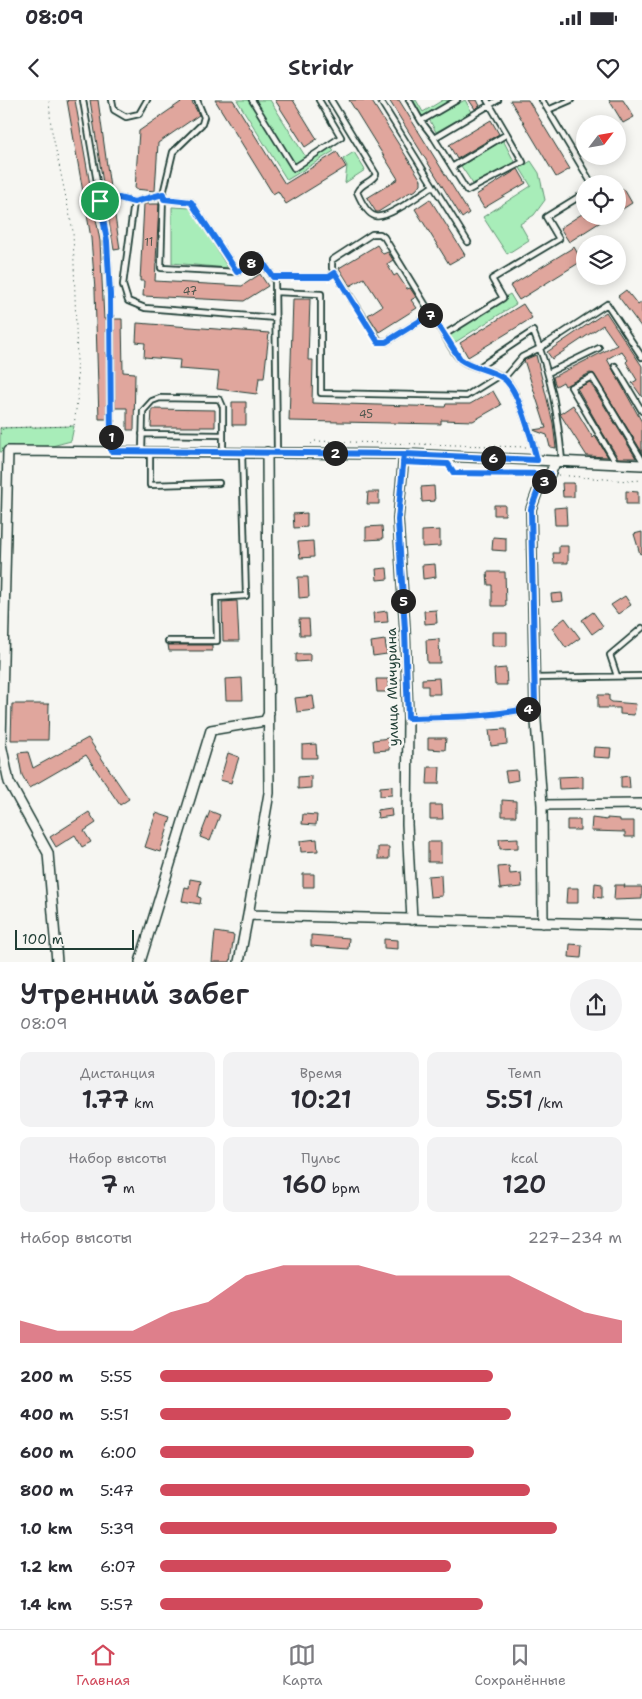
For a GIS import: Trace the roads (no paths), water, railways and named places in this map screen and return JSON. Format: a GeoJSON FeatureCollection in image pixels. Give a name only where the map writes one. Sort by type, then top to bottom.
{"type":"FeatureCollection","features":[{"type":"Feature","properties":{"kind":"street"},"geometry":{"type":"LineString","coordinates":[[57,962],[48,853],[9,782],[1,744],[4,451],[404,454],[642,465]]}},
{"type":"Feature","properties":{"kind":"street"},"geometry":{"type":"LineString","coordinates":[[239,962],[269,793],[266,452]]}},
{"type":"Feature","properties":{"kind":"street","name":"улица Мичурина"},"geometry":{"type":"LineString","coordinates":[[404,454],[398,520],[405,630],[408,718],[407,824],[412,920]]}},
{"type":"Feature","properties":{"kind":"street"},"geometry":{"type":"LineString","coordinates":[[543,923],[542,804],[535,707],[531,509],[538,490],[559,461]]}},
{"type":"Feature","properties":{"kind":"street"},"geometry":{"type":"LineString","coordinates":[[140,962],[211,730],[265,721],[269,712]]}},
{"type":"Feature","properties":{"kind":"street"},"geometry":{"type":"LineString","coordinates":[[542,804],[642,804]]}},
{"type":"Feature","properties":{"kind":"street"},"geometry":{"type":"LineString","coordinates":[[248,915],[642,925]]}},
{"type":"Feature","properties":{"kind":"lane"},"geometry":{"type":"LineString","coordinates":[[83,100],[107,241],[110,295],[111,451]]}},
{"type":"Feature","properties":{"kind":"lane"},"geometry":{"type":"LineString","coordinates":[[112,100],[114,110],[126,117],[139,114],[147,100]]}},
{"type":"Feature","properties":{"kind":"lane"},"geometry":{"type":"LineString","coordinates":[[197,100],[204,117],[202,124],[173,152],[164,197],[161,268],[237,272],[260,258],[275,280],[277,452]]}},
{"type":"Feature","properties":{"kind":"lane"},"geometry":{"type":"LineString","coordinates":[[252,100],[294,168],[341,137],[319,100]]}},
{"type":"Feature","properties":{"kind":"lane"},"geometry":{"type":"LineString","coordinates":[[331,100],[376,174],[375,177],[360,187],[357,192],[371,214],[377,217],[388,214],[433,186]]}},
{"type":"Feature","properties":{"kind":"lane"},"geometry":{"type":"LineString","coordinates":[[380,100],[468,242]]}},
{"type":"Feature","properties":{"kind":"lane"},"geometry":{"type":"LineString","coordinates":[[409,100],[467,191],[523,162],[488,102]]}},
{"type":"Feature","properties":{"kind":"lane"},"geometry":{"type":"LineString","coordinates":[[421,121],[457,100]]}},
{"type":"Feature","properties":{"kind":"lane"},"geometry":{"type":"LineString","coordinates":[[434,138],[488,102],[498,100]]}},
{"type":"Feature","properties":{"kind":"lane"},"geometry":{"type":"LineString","coordinates":[[542,100],[587,175]]}},
{"type":"Feature","properties":{"kind":"lane"},"geometry":{"type":"LineString","coordinates":[[548,110],[571,100]]}},
{"type":"Feature","properties":{"kind":"lane"},"geometry":{"type":"LineString","coordinates":[[452,168],[508,134]]}},
{"type":"Feature","properties":{"kind":"lane"},"geometry":{"type":"LineString","coordinates":[[100,201],[119,198],[134,202],[164,197],[191,202],[237,272]]}},
{"type":"Feature","properties":{"kind":"lane"},"geometry":{"type":"LineString","coordinates":[[444,334],[503,298],[492,279],[559,239],[546,217],[576,199]]}},
{"type":"Feature","properties":{"kind":"lane"},"geometry":{"type":"LineString","coordinates":[[134,202],[123,285],[128,301],[145,308],[276,318]]}},
{"type":"Feature","properties":{"kind":"lane"},"geometry":{"type":"LineString","coordinates":[[431,314],[386,342],[378,342],[331,264],[335,257],[372,234],[380,234],[384,237],[460,359],[504,378],[513,390],[537,460]]}},
{"type":"Feature","properties":{"kind":"lane"},"geometry":{"type":"LineString","coordinates":[[273,277],[329,277],[335,273]]}},
{"type":"Feature","properties":{"kind":"lane"},"geometry":{"type":"LineString","coordinates":[[275,292],[321,294],[321,394],[466,396],[498,376]]}},
{"type":"Feature","properties":{"kind":"lane"},"geometry":{"type":"LineString","coordinates":[[504,378],[522,357],[540,348],[607,304],[642,357]]}},
{"type":"Feature","properties":{"kind":"lane"},"geometry":{"type":"LineString","coordinates":[[479,367],[533,331],[548,373],[558,421],[559,461]]}},
{"type":"Feature","properties":{"kind":"lane"},"geometry":{"type":"LineString","coordinates":[[548,373],[599,348]]}},
{"type":"Feature","properties":{"kind":"lane"},"geometry":{"type":"LineString","coordinates":[[615,366],[642,411]]}},
{"type":"Feature","properties":{"kind":"lane"},"geometry":{"type":"LineString","coordinates":[[617,465],[571,387],[592,377],[642,460]]}},
{"type":"Feature","properties":{"kind":"lane"},"geometry":{"type":"LineString","coordinates":[[219,483],[150,485],[142,434],[143,411],[146,406],[160,398],[217,399],[222,402],[223,452]]}},
{"type":"Feature","properties":{"kind":"lane"},"geometry":{"type":"LineString","coordinates":[[142,434],[223,435]]}},
{"type":"Feature","properties":{"kind":"lane"},"geometry":{"type":"LineString","coordinates":[[168,641],[217,641],[216,598],[246,596],[242,452]]}},
{"type":"Feature","properties":{"kind":"lane"},"geometry":{"type":"LineString","coordinates":[[617,676],[610,655],[642,628]]}},
{"type":"Feature","properties":{"kind":"lane"},"geometry":{"type":"LineString","coordinates":[[534,678],[642,676]]}},
{"type":"Feature","properties":{"kind":"lane"},"geometry":{"type":"LineString","coordinates":[[408,718],[472,716],[520,711],[535,707]]}}]}
